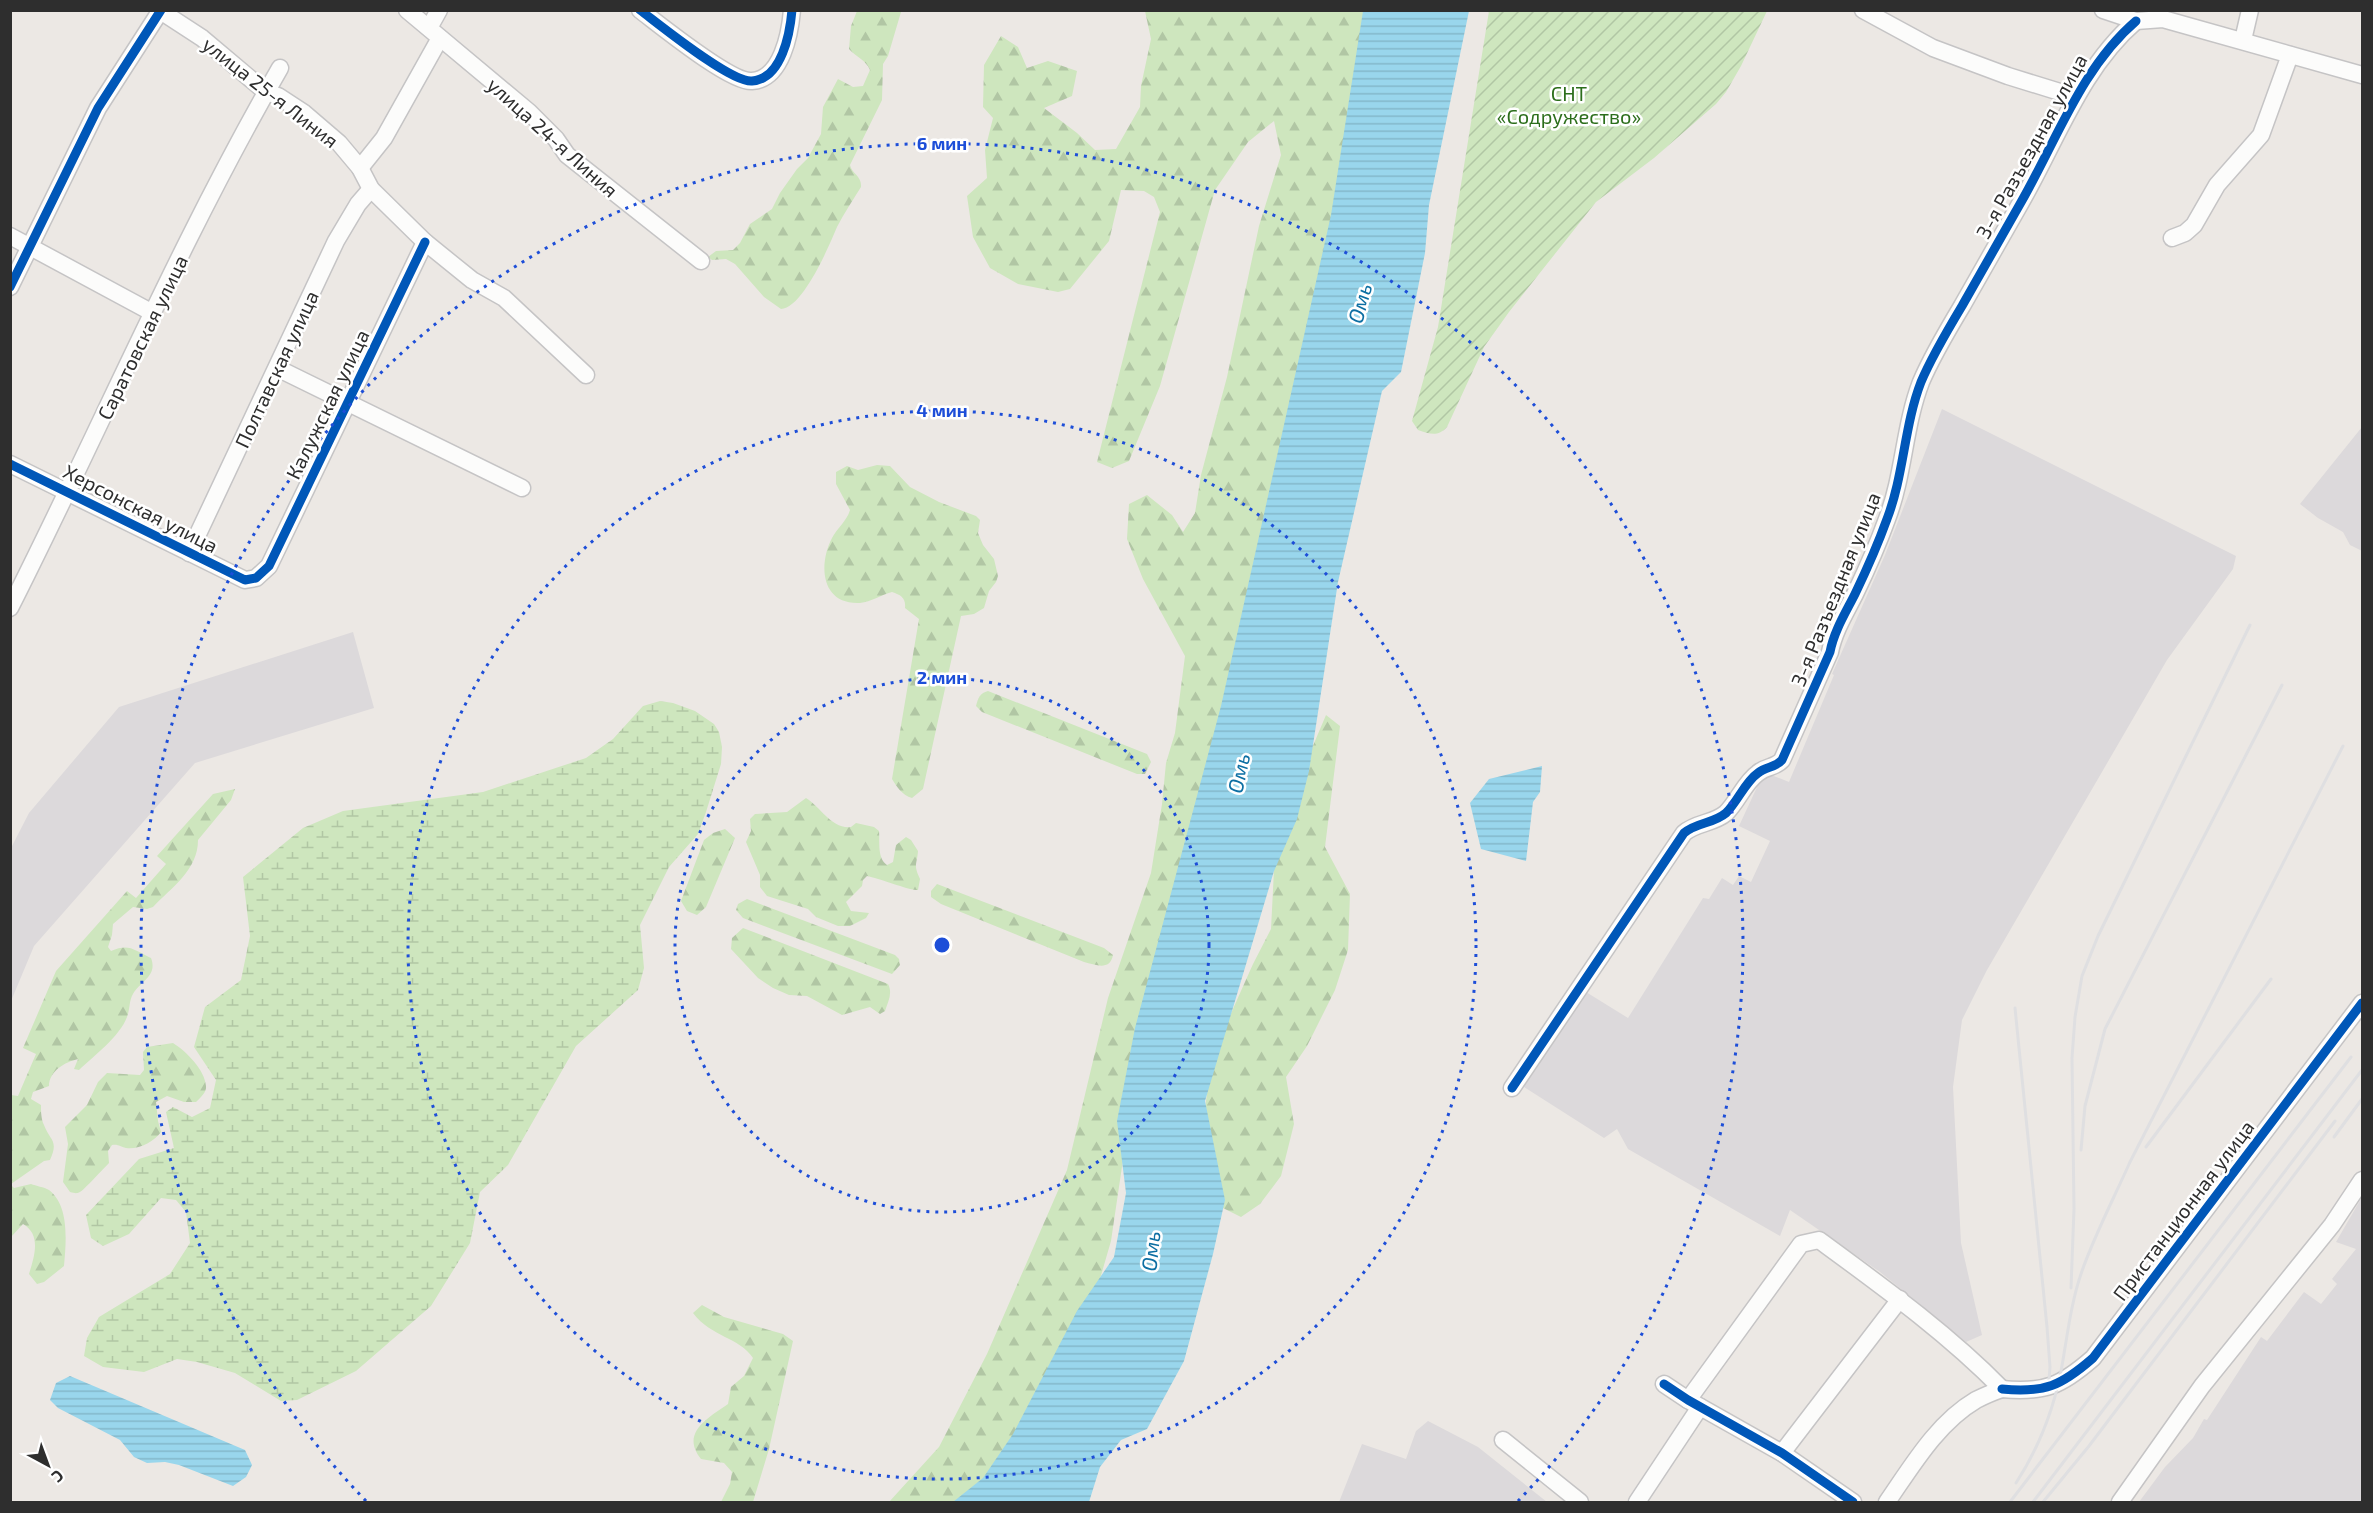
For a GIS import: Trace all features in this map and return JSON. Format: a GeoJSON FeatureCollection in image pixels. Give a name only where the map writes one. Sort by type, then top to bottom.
{"type":"FeatureCollection","features":[{"type":"Feature","properties":{"kind":"street","name":"улица 24-я Линия"},"geometry":{"type":"LineString","coordinates":[[407,10],[529,112],[556,139],[567,155],[701,261]]}},
{"type":"Feature","properties":{"kind":"street"},"geometry":{"type":"LineString","coordinates":[[360,168],[384,138],[434,33],[440,10]]}},
{"type":"Feature","properties":{"kind":"street"},"geometry":{"type":"LineString","coordinates":[[640,10],[705,58],[738,78],[752,81],[764,77],[777,65],[789,38],[792,10]]}},
{"type":"Feature","properties":{"kind":"street"},"geometry":{"type":"LineString","coordinates":[[1863,10],[1933,48],[2008,76],[2076,97]]}},
{"type":"Feature","properties":{"kind":"street"},"geometry":{"type":"LineString","coordinates":[[2103,10],[2136,21],[2163,19],[2362,75]]}},
{"type":"Feature","properties":{"kind":"street"},"geometry":{"type":"LineString","coordinates":[[2243,40],[2250,10]]}},
{"type":"Feature","properties":{"kind":"street"},"geometry":{"type":"LineString","coordinates":[[10,287],[98,108],[160,11]]}},
{"type":"Feature","properties":{"kind":"street","name":"улица 25-я Линия"},"geometry":{"type":"LineString","coordinates":[[160,11],[202,38],[266,92],[278,96],[304,113],[339,143],[360,168],[371,189],[425,242],[472,280],[513,305],[586,375]]}},
{"type":"Feature","properties":{"kind":"street","name":"3-я Разъездная улица"},"geometry":{"type":"LineString","coordinates":[[1512,1088],[1684,833],[1690,828],[1713,821],[1726,813],[1756,773],[1778,765],[1782,760],[1830,652],[1835,634],[1873,556],[1889,515],[1903,460],[1912,409],[1921,381],[1942,339],[2041,167],[2076,97],[2103,54],[2117,37],[2136,21]]}},
{"type":"Feature","properties":{"kind":"street"},"geometry":{"type":"LineString","coordinates":[[2172,238],[2185,233],[2194,225],[2217,185],[2261,135],[2290,55]]}},
{"type":"Feature","properties":{"kind":"street","name":"Саратовская улица"},"geometry":{"type":"LineString","coordinates":[[10,608],[69,492],[151,312],[280,68]]}},
{"type":"Feature","properties":{"kind":"street","name":"Полтавская улица"},"geometry":{"type":"LineString","coordinates":[[189,553],[336,241],[358,204],[371,189]]}},
{"type":"Feature","properties":{"kind":"street"},"geometry":{"type":"LineString","coordinates":[[10,236],[151,312]]}},
{"type":"Feature","properties":{"kind":"street","name":"Калужская улица"},"geometry":{"type":"LineString","coordinates":[[256,578],[269,566],[425,242]]}},
{"type":"Feature","properties":{"kind":"street"},"geometry":{"type":"LineString","coordinates":[[277,368],[522,488]]}},
{"type":"Feature","properties":{"kind":"street","name":"Херсонская улица"},"geometry":{"type":"LineString","coordinates":[[10,464],[244,580],[256,578]]}},
{"type":"Feature","properties":{"kind":"street","name":"Пристанционная улица"},"geometry":{"type":"LineString","coordinates":[[2002,1389],[2025,1391],[2057,1385],[2072,1377],[2093,1358],[2362,1003]]}},
{"type":"Feature","properties":{"kind":"street"},"geometry":{"type":"LineString","coordinates":[[2120,1503],[2202,1386],[2332,1225],[2362,1180]]}},
{"type":"Feature","properties":{"kind":"street"},"geometry":{"type":"LineString","coordinates":[[1637,1503],[1694,1403],[1801,1244],[1820,1240],[1900,1299],[1974,1361],[2002,1389],[1975,1401],[1944,1426],[1915,1461],[1887,1503]]}},
{"type":"Feature","properties":{"kind":"street"},"geometry":{"type":"LineString","coordinates":[[1782,1453],[1900,1299]]}},
{"type":"Feature","properties":{"kind":"street"},"geometry":{"type":"LineString","coordinates":[[1664,1384],[1782,1453],[1854,1503]]}},
{"type":"Feature","properties":{"kind":"street"},"geometry":{"type":"LineString","coordinates":[[1503,1440],[1580,1503]]}},
{"type":"Feature","properties":{"kind":"shaded area"},"geometry":{"type":"Polygon","coordinates":[[[1942,409],[2236,556],[2233,569],[2167,660],[1987,970],[1962,1020],[1953,1087],[1961,1243],[1982,1335],[1966,1342],[1880,1272],[1790,1210],[1780,1236],[1628,1149],[1617,1129],[1604,1138],[1521,1085],[1586,992],[1628,1018],[1703,898],[1709,899],[1722,878],[1733,885],[1739,876],[1751,882],[1770,841],[1739,826],[1764,772],[1789,782],[1834,675],[1832,674],[1885,555],[1942,409]]]}},
{"type":"Feature","properties":{"kind":"shaded area"},"geometry":{"type":"Polygon","coordinates":[[[2362,427],[2362,551],[2350,545],[2343,532],[2318,518],[2300,504],[2362,427]]]}},
{"type":"Feature","properties":{"kind":"shaded area"},"geometry":{"type":"Polygon","coordinates":[[[353,632],[374,708],[195,763],[34,946],[11,1001],[11,848],[29,813],[119,707],[353,632]]]}},
{"type":"Feature","properties":{"kind":"shaded area"},"geometry":{"type":"Polygon","coordinates":[[[2362,1197],[2362,1502],[2139,1502],[2165,1467],[2193,1438],[2204,1419],[2207,1420],[2261,1337],[2267,1341],[2304,1292],[2321,1304],[2337,1284],[2332,1279],[2356,1249],[2336,1242],[2362,1197]]]}},
{"type":"Feature","properties":{"kind":"shaded area"},"geometry":{"type":"Polygon","coordinates":[[[1428,1421],[1478,1447],[1547,1502],[1339,1502],[1362,1444],[1406,1459],[1416,1431],[1428,1421]]]}},
{"type":"Feature","properties":{"kind":"green space"},"geometry":{"type":"Polygon","coordinates":[[[857,11],[901,12],[888,56],[883,64],[882,100],[850,165],[860,180],[861,187],[806,288],[789,306],[781,309],[764,297],[735,264],[726,259],[712,260],[708,257],[716,251],[733,250],[740,243],[750,224],[772,209],[780,193],[808,158],[821,134],[823,107],[838,79],[853,87],[863,86],[870,70],[849,49],[851,26],[857,11]]]}},
{"type":"Feature","properties":{"kind":"green space"},"geometry":{"type":"Polygon","coordinates":[[[1145,11],[1383,11],[1133,1092],[1111,1241],[1093,1303],[995,1474],[964,1502],[889,1502],[939,1447],[987,1354],[1067,1170],[1108,998],[1151,873],[1166,763],[1175,733],[1185,656],[1143,579],[1127,539],[1129,504],[1147,495],[1172,515],[1183,532],[1195,513],[1201,475],[1227,377],[1259,226],[1281,155],[1274,121],[1248,142],[1215,190],[1160,386],[1129,461],[1112,468],[1097,462],[1160,212],[1154,197],[1144,191],[1121,190],[1109,241],[1070,289],[1058,292],[1018,284],[990,268],[973,237],[967,196],[987,178],[985,150],[993,118],[983,107],[984,65],[1001,36],[1018,47],[1027,68],[1048,61],[1077,71],[1072,96],[1044,108],[1095,150],[1116,149],[1140,107],[1141,86],[1151,39],[1145,11]]]}},
{"type":"Feature","properties":{"kind":"green space","name":"СНТ «Содружество»"},"geometry":{"type":"Polygon","coordinates":[[[1489,11],[1767,11],[1726,92],[1716,104],[1654,158],[1596,202],[1484,347],[1447,427],[1440,432],[1430,433],[1418,430],[1412,421],[1438,327],[1489,11]]]}},
{"type":"Feature","properties":{"kind":"green space"},"geometry":{"type":"Polygon","coordinates":[[[877,465],[890,466],[910,487],[939,502],[976,516],[980,520],[978,533],[983,545],[994,559],[998,576],[989,591],[984,608],[974,614],[961,616],[923,789],[912,798],[903,793],[892,779],[919,619],[905,608],[902,597],[892,592],[860,603],[847,602],[837,597],[830,590],[824,571],[832,538],[847,518],[850,510],[836,484],[836,472],[847,466],[858,470],[877,465]]]}},
{"type":"Feature","properties":{"kind":"green space"},"geometry":{"type":"Polygon","coordinates":[[[988,691],[1147,754],[1151,762],[1145,774],[1137,774],[982,712],[976,706],[981,695],[988,691]]]}},
{"type":"Feature","properties":{"kind":"green space"},"geometry":{"type":"Polygon","coordinates":[[[660,701],[695,711],[714,724],[719,732],[722,747],[721,764],[698,834],[669,867],[640,925],[644,968],[638,990],[576,1046],[508,1165],[480,1192],[470,1243],[431,1306],[356,1371],[297,1400],[281,1401],[235,1373],[197,1362],[177,1359],[144,1372],[103,1367],[84,1356],[87,1338],[99,1317],[170,1274],[190,1243],[186,1212],[176,1200],[161,1198],[129,1234],[103,1246],[91,1238],[86,1215],[139,1159],[174,1148],[166,1112],[173,1107],[192,1117],[210,1108],[216,1080],[194,1047],[205,1007],[241,980],[250,936],[243,877],[303,828],[343,811],[483,792],[586,758],[613,739],[643,706],[660,701]]]}},
{"type":"Feature","properties":{"kind":"green space"},"geometry":{"type":"Polygon","coordinates":[[[1326,715],[1340,726],[1325,847],[1350,894],[1348,950],[1335,990],[1307,1046],[1286,1077],[1294,1124],[1281,1176],[1260,1204],[1241,1217],[1217,1205],[1201,1138],[1212,1056],[1271,929],[1275,850],[1293,793],[1326,715]]]}},
{"type":"Feature","properties":{"kind":"green space"},"geometry":{"type":"Polygon","coordinates":[[[235,789],[231,800],[198,840],[194,860],[183,877],[153,907],[147,909],[133,907],[113,924],[108,947],[111,951],[122,948],[136,950],[151,958],[152,969],[132,996],[124,1024],[106,1045],[79,1070],[74,1069],[78,1059],[63,1065],[52,1076],[49,1086],[33,1092],[31,1099],[41,1105],[43,1123],[54,1144],[53,1153],[50,1160],[44,1161],[11,1184],[11,1095],[18,1096],[36,1054],[23,1048],[56,971],[127,891],[136,898],[166,864],[157,856],[213,794],[235,789]]]}},
{"type":"Feature","properties":{"kind":"green space"},"geometry":{"type":"Polygon","coordinates":[[[806,798],[838,825],[851,827],[856,823],[874,827],[879,831],[880,854],[887,865],[893,862],[896,845],[906,837],[911,840],[918,851],[916,867],[920,879],[918,890],[867,876],[862,886],[846,902],[851,911],[869,913],[866,918],[850,926],[838,926],[816,917],[808,909],[767,896],[760,887],[760,875],[746,842],[751,831],[750,819],[755,814],[787,812],[806,798]]]}},
{"type":"Feature","properties":{"kind":"green space"},"geometry":{"type":"Polygon","coordinates":[[[725,829],[735,838],[706,907],[697,915],[687,911],[681,901],[704,840],[713,833],[725,829]]]}},
{"type":"Feature","properties":{"kind":"green space"},"geometry":{"type":"Polygon","coordinates":[[[937,884],[1104,948],[1113,955],[1111,960],[1102,966],[1084,962],[941,904],[931,897],[931,891],[937,884]]]}},
{"type":"Feature","properties":{"kind":"green space"},"geometry":{"type":"Polygon","coordinates":[[[747,899],[895,955],[900,965],[892,974],[743,918],[736,910],[738,904],[747,899]]]}},
{"type":"Feature","properties":{"kind":"green space"},"geometry":{"type":"Polygon","coordinates":[[[743,928],[888,984],[890,994],[885,1011],[880,1014],[870,1007],[842,1015],[807,996],[789,995],[773,988],[758,978],[731,949],[732,938],[743,928]]]}},
{"type":"Feature","properties":{"kind":"green space"},"geometry":{"type":"Polygon","coordinates":[[[173,1043],[199,1067],[206,1086],[203,1095],[196,1102],[184,1102],[167,1096],[156,1102],[161,1132],[158,1136],[136,1148],[112,1145],[108,1151],[109,1163],[82,1191],[70,1192],[63,1182],[68,1144],[65,1127],[87,1105],[98,1082],[107,1073],[140,1075],[144,1070],[143,1052],[147,1047],[173,1043]]]}},
{"type":"Feature","properties":{"kind":"green space"},"geometry":{"type":"Polygon","coordinates":[[[31,1184],[49,1190],[56,1197],[64,1215],[65,1225],[64,1266],[44,1282],[37,1284],[29,1274],[35,1247],[33,1234],[23,1224],[11,1237],[11,1185],[14,1188],[31,1184]]]}},
{"type":"Feature","properties":{"kind":"green space"},"geometry":{"type":"Polygon","coordinates":[[[702,1305],[724,1317],[783,1334],[793,1341],[769,1449],[753,1502],[721,1502],[730,1484],[732,1472],[724,1463],[701,1459],[695,1450],[695,1434],[699,1427],[728,1404],[731,1387],[744,1376],[753,1358],[740,1345],[700,1321],[693,1313],[702,1305]]]}},
{"type":"Feature","properties":{"kind":"water","name":"Омь"},"geometry":{"type":"Polygon","coordinates":[[[1363,11],[1469,11],[1429,205],[1425,253],[1401,372],[1382,391],[1338,582],[1309,771],[1297,819],[1274,871],[1205,1101],[1225,1200],[1184,1361],[1147,1429],[1121,1440],[1100,1467],[1089,1502],[953,1502],[983,1478],[1013,1434],[1077,1311],[1114,1257],[1126,1193],[1117,1121],[1135,1028],[1221,706],[1331,215],[1363,11]]]}},
{"type":"Feature","properties":{"kind":"water"},"geometry":{"type":"Polygon","coordinates":[[[1542,766],[1540,792],[1533,802],[1526,861],[1481,849],[1470,803],[1489,779],[1542,766]]]}},
{"type":"Feature","properties":{"kind":"water"},"geometry":{"type":"Polygon","coordinates":[[[70,1376],[245,1450],[252,1465],[246,1477],[233,1486],[179,1465],[165,1462],[147,1463],[134,1457],[120,1440],[58,1408],[50,1400],[56,1383],[70,1376]]]}},
{"type":"Feature","properties":{"kind":"railway"},"geometry":{"type":"LineString","coordinates":[[2071,1288],[2074,1209],[2072,1058],[2075,1017],[2082,976],[2098,936],[2250,625]]}},
{"type":"Feature","properties":{"kind":"railway"},"geometry":{"type":"LineString","coordinates":[[2081,1150],[2085,1106],[2105,1029],[2282,685]]}},
{"type":"Feature","properties":{"kind":"railway"},"geometry":{"type":"LineString","coordinates":[[2016,1483],[2040,1439],[2051,1408],[2060,1376],[2076,1292],[2099,1230],[2130,1162],[2343,746]]}},
{"type":"Feature","properties":{"kind":"railway"},"geometry":{"type":"LineString","coordinates":[[2146,1147],[2271,979]]}},
{"type":"Feature","properties":{"kind":"railway"},"geometry":{"type":"LineString","coordinates":[[2015,1008],[2047,1327],[2050,1367],[2048,1392]]}},
{"type":"Feature","properties":{"kind":"railway"},"geometry":{"type":"LineString","coordinates":[[2010,1502],[2351,1057]]}},
{"type":"Feature","properties":{"kind":"railway"},"geometry":{"type":"LineString","coordinates":[[2033,1502],[2362,1070]]}},
{"type":"Feature","properties":{"kind":"railway"},"geometry":{"type":"LineString","coordinates":[[2334,1137],[2362,1099]]}},
{"type":"Feature","properties":{"kind":"railway"},"geometry":{"type":"LineString","coordinates":[[2043,1502],[2089,1446],[2335,1121]]}},
{"type":"Feature","properties":{"kind":"cycle path"},"geometry":{"type":"LineString","coordinates":[[10,287],[98,108],[161,10]]}},
{"type":"Feature","properties":{"kind":"cycle path"},"geometry":{"type":"LineString","coordinates":[[640,10],[728,73],[752,81],[771,72],[777,64],[783,53],[792,10]]}},
{"type":"Feature","properties":{"kind":"cycle path"},"geometry":{"type":"LineString","coordinates":[[1512,1088],[1684,833],[1726,813],[1753,777],[1782,760],[1830,652],[1837,629],[1864,575],[1887,519],[1897,485],[1915,399],[1925,372],[2085,83],[2117,40],[2136,21]]}},
{"type":"Feature","properties":{"kind":"cycle path"},"geometry":{"type":"LineString","coordinates":[[10,464],[245,580],[256,578],[269,566],[425,242]]}},
{"type":"Feature","properties":{"kind":"cycle path"},"geometry":{"type":"LineString","coordinates":[[2002,1389],[2030,1390],[2052,1386],[2093,1358],[2362,1003]]}},
{"type":"Feature","properties":{"kind":"cycle path"},"geometry":{"type":"LineString","coordinates":[[1664,1384],[1782,1453],[1853,1502]]}}]}
